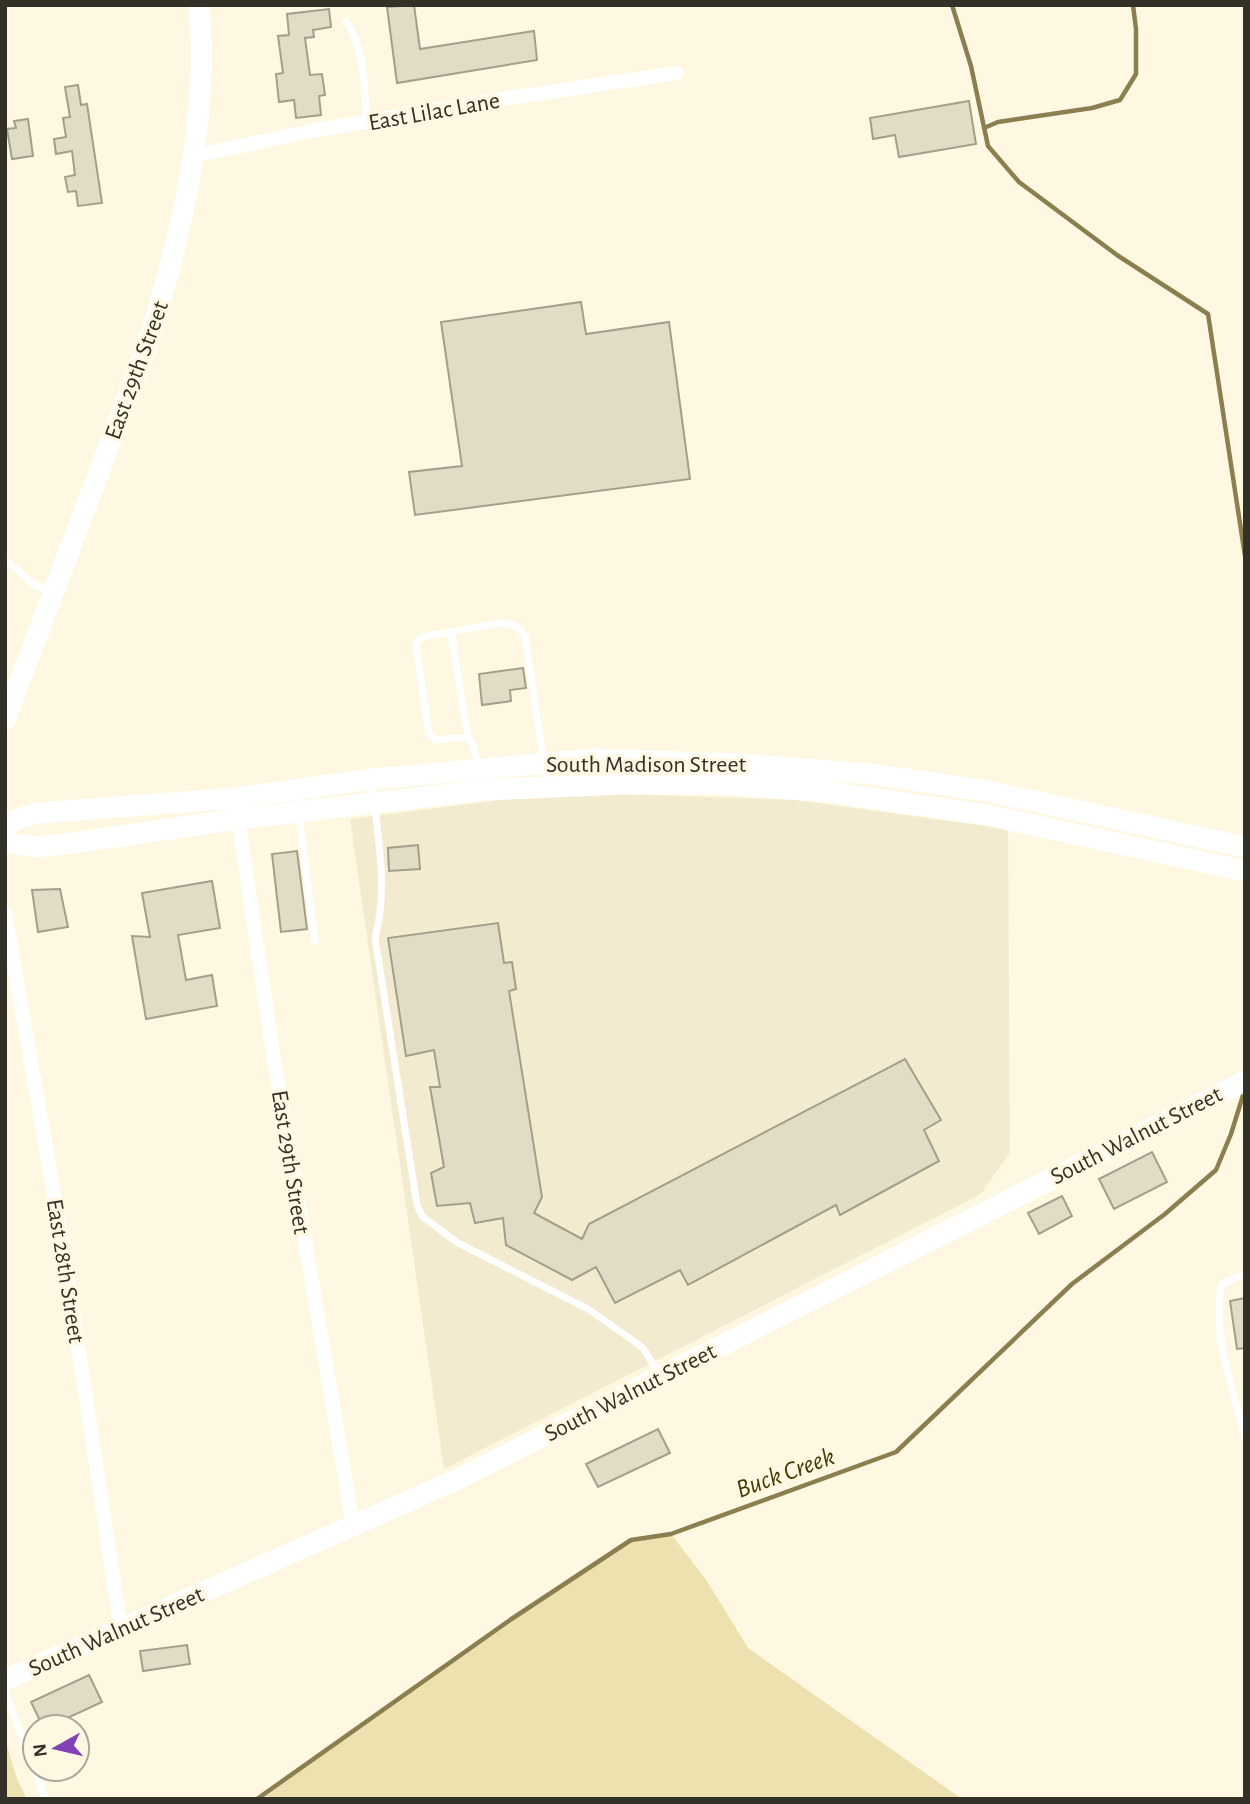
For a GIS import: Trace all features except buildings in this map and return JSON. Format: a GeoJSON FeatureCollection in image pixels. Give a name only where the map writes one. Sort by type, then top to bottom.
{"type":"FeatureCollection","features":[{"type":"Feature","properties":{"kind":"main road","name":"East 29th Street"},"geometry":{"type":"LineString","coordinates":[[5,720],[148,343],[168,280],[193,156],[199,71],[199,5]]}},
{"type":"Feature","properties":{"kind":"main road","name":"South Madison Street"},"geometry":{"type":"LineString","coordinates":[[5,842],[48,845],[237,808],[296,790],[372,779],[594,759],[738,764],[871,774],[988,790],[1245,847]]}},
{"type":"Feature","properties":{"kind":"main road","name":"South Madison Street"},"geometry":{"type":"LineString","coordinates":[[5,828],[13,820],[38,813],[237,808],[299,812],[484,790],[723,784],[828,792],[1017,821],[1245,871]]}},
{"type":"Feature","properties":{"kind":"main road","name":"South Walnut Street"},"geometry":{"type":"LineString","coordinates":[[5,1680],[458,1479],[1240,1083]]}},
{"type":"Feature","properties":{"kind":"street","name":"East Lilac Lane"},"geometry":{"type":"LineString","coordinates":[[193,156],[366,122],[677,73]]}},
{"type":"Feature","properties":{"kind":"street","name":"East 29th Street"},"geometry":{"type":"LineString","coordinates":[[237,808],[275,1066],[353,1524]]}},
{"type":"Feature","properties":{"kind":"street","name":"East 28th Street"},"geometry":{"type":"LineString","coordinates":[[5,914],[62,1240],[121,1629]]}},
{"type":"Feature","properties":{"kind":"lane"},"geometry":{"type":"LineString","coordinates":[[346,21],[356,37],[366,122]]}},
{"type":"Feature","properties":{"kind":"lane"},"geometry":{"type":"LineString","coordinates":[[5,559],[33,584],[52,593]]}},
{"type":"Feature","properties":{"kind":"lane"},"geometry":{"type":"LineString","coordinates":[[468,737],[436,740],[429,734],[416,647],[418,640],[500,623],[512,624],[525,636],[548,788]]}},
{"type":"Feature","properties":{"kind":"lane"},"geometry":{"type":"LineString","coordinates":[[451,632],[468,737],[480,769]]}},
{"type":"Feature","properties":{"kind":"lane"},"geometry":{"type":"LineString","coordinates":[[372,779],[381,882],[380,918],[375,938],[417,1205],[423,1217],[458,1243],[588,1309],[643,1348],[661,1377]]}},
{"type":"Feature","properties":{"kind":"lane"},"geometry":{"type":"LineString","coordinates":[[296,790],[315,941]]}},
{"type":"Feature","properties":{"kind":"lane"},"geometry":{"type":"LineString","coordinates":[[1245,1274],[1222,1284],[1218,1302],[1220,1336],[1245,1437]]}},
{"type":"Feature","properties":{"kind":"lane"},"geometry":{"type":"LineString","coordinates":[[5,1691],[45,1799]]}},
{"type":"Feature","properties":{"kind":"shaded area"},"geometry":{"type":"Polygon","coordinates":[[[624,794],[795,800],[1008,829],[1010,1152],[981,1194],[444,1469],[350,819],[510,799],[624,794]]]}},
{"type":"Feature","properties":{"kind":"shaded area"},"geometry":{"type":"Polygon","coordinates":[[[671,1534],[707,1581],[748,1648],[962,1799],[257,1799],[500,1627],[631,1540],[671,1534]]]}},
{"type":"Feature","properties":{"kind":"shaded area"},"geometry":{"type":"Polygon","coordinates":[[[5,1739],[17,1779],[27,1799],[5,1799],[5,1739]]]}},
{"type":"Feature","properties":{"kind":"waterway"},"geometry":{"type":"LineString","coordinates":[[952,5],[971,66],[988,146],[1019,182],[1117,255],[1208,314],[1245,556]]}},
{"type":"Feature","properties":{"kind":"waterway"},"geometry":{"type":"LineString","coordinates":[[984,128],[998,122],[1092,108],[1120,100],[1136,74],[1133,5]]}},
{"type":"Feature","properties":{"kind":"waterway","name":"Buck Creek"},"geometry":{"type":"LineString","coordinates":[[257,1799],[510,1620],[631,1540],[671,1534],[896,1452],[1072,1284],[1165,1214],[1216,1170],[1245,1089]]}}]}
